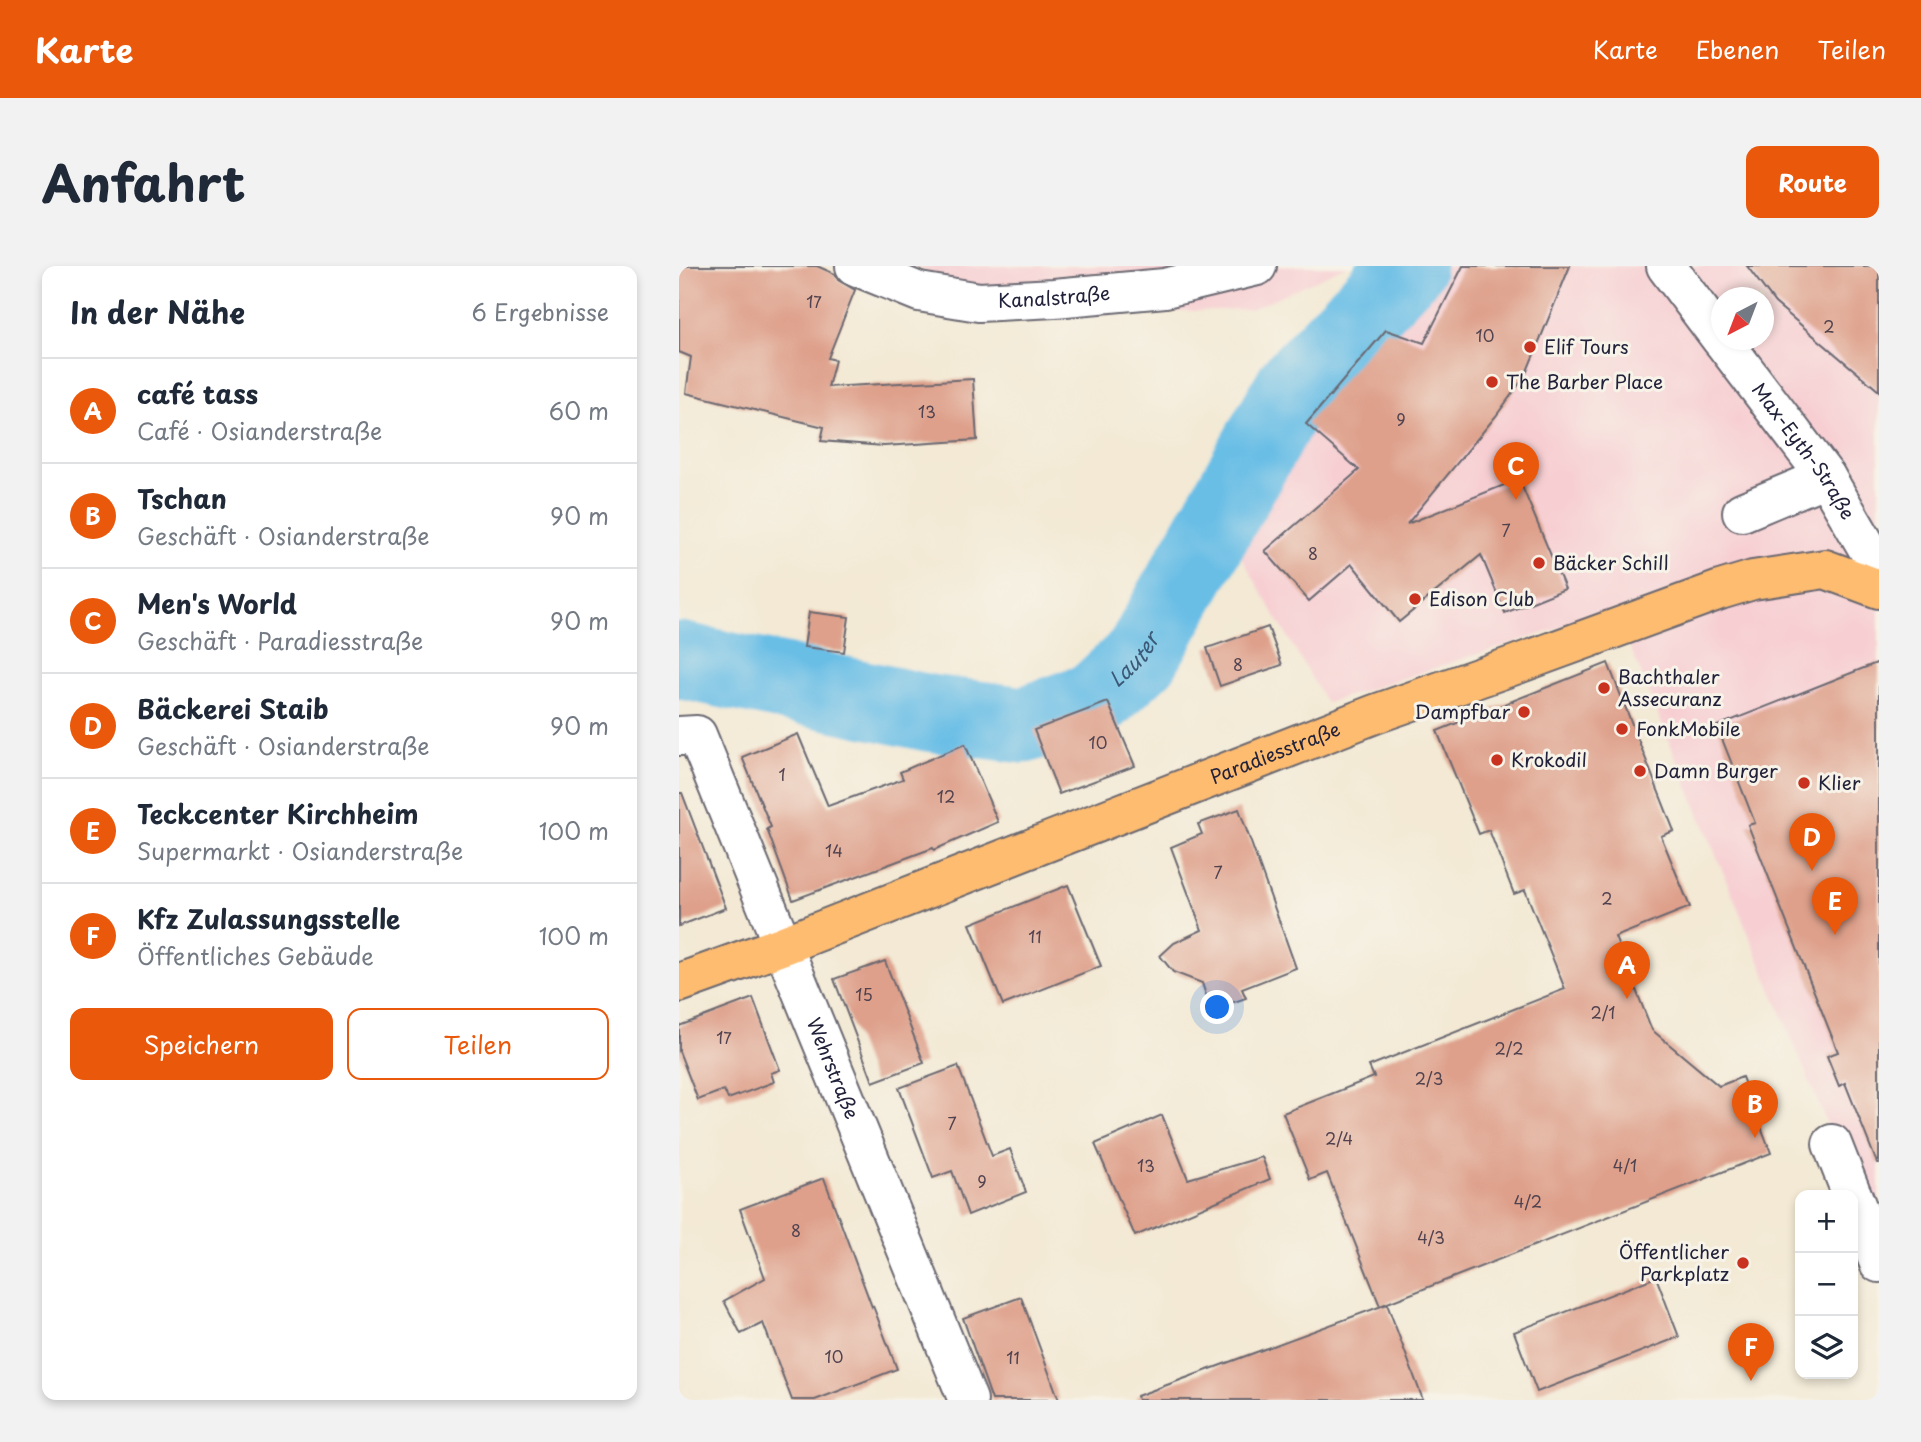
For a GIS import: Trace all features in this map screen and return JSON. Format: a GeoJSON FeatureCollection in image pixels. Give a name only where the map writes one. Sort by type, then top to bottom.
{"type":"FeatureCollection","features":[{"type":"Feature","properties":{"kind":"main road","name":"Paradiesstraße"},"geometry":{"type":"LineString","coordinates":[[679,983],[784,945],[1375,714],[1720,590],[1753,580],[1825,569],[1879,589]]}},
{"type":"Feature","properties":{"kind":"street","name":"Kanalstraße"},"geometry":{"type":"LineString","coordinates":[[855,266],[919,292],[979,302],[1165,288],[1257,266]]}},
{"type":"Feature","properties":{"kind":"street","name":"Max-Eyth-Straße"},"geometry":{"type":"LineString","coordinates":[[1666,266],[1711,325]]}},
{"type":"Feature","properties":{"kind":"street","name":"Max-Eyth-Straße"},"geometry":{"type":"LineString","coordinates":[[1730,350],[1826,477],[1879,568]]}},
{"type":"Feature","properties":{"kind":"street"},"geometry":{"type":"LineString","coordinates":[[1742,512],[1826,477]]}},
{"type":"Feature","properties":{"kind":"street","name":"Wehrstraße"},"geometry":{"type":"LineString","coordinates":[[688,736],[784,945],[968,1400]]}},
{"type":"Feature","properties":{"kind":"street"},"geometry":{"type":"LineString","coordinates":[[1832,1144],[1850,1190]]}},
{"type":"Feature","properties":{"kind":"street"},"geometry":{"type":"LineString","coordinates":[[1858,1211],[1879,1263]]}},
{"type":"Feature","properties":{"kind":"shaded area"},"geometry":{"type":"Polygon","coordinates":[[[912,266],[1347,266],[1251,309],[1051,315],[912,266]]]}},
{"type":"Feature","properties":{"kind":"shaded area"},"geometry":{"type":"Polygon","coordinates":[[[1425,266],[1879,266],[1879,1250],[1858,1199],[1858,1190],[1854,1190],[1615,610],[1326,703],[1228,534],[1287,420],[1431,276],[1425,266]]]}},
{"type":"Feature","properties":{"kind":"building"},"geometry":{"type":"Polygon","coordinates":[[[679,266],[817,266],[835,274],[838,280],[855,290],[828,358],[835,360],[828,387],[973,379],[977,440],[884,446],[821,441],[824,427],[686,393],[691,357],[679,352],[679,266]]]}},
{"type":"Feature","properties":{"kind":"building"},"geometry":{"type":"Polygon","coordinates":[[[1463,266],[1570,266],[1525,376],[1496,416],[1407,524],[1519,479],[1565,589],[1505,613],[1481,555],[1399,622],[1352,564],[1309,601],[1265,551],[1359,470],[1306,424],[1386,330],[1424,343],[1463,266]]]}},
{"type":"Feature","properties":{"kind":"building"},"geometry":{"type":"Polygon","coordinates":[[[1747,266],[1879,266],[1879,391],[1775,303],[1774,287],[1763,287],[1747,266]]]}},
{"type":"Feature","properties":{"kind":"building"},"geometry":{"type":"Polygon","coordinates":[[[809,612],[849,617],[844,652],[804,647],[809,612]]]}},
{"type":"Feature","properties":{"kind":"building"},"geometry":{"type":"Polygon","coordinates":[[[1268,627],[1282,665],[1220,686],[1207,648],[1268,627]]]}},
{"type":"Feature","properties":{"kind":"building"},"geometry":{"type":"Polygon","coordinates":[[[1879,662],[1877,1163],[1845,1083],[1839,1086],[1827,1056],[1838,1052],[1748,825],[1755,823],[1717,726],[1879,662]]]}},
{"type":"Feature","properties":{"kind":"building"},"geometry":{"type":"Polygon","coordinates":[[[1608,663],[1674,831],[1661,836],[1690,907],[1615,937],[1652,1030],[1719,1086],[1742,1077],[1771,1153],[1380,1306],[1327,1173],[1310,1180],[1283,1113],[1374,1077],[1369,1066],[1565,989],[1525,890],[1514,894],[1489,830],[1479,834],[1437,731],[1608,663]]]}},
{"type":"Feature","properties":{"kind":"building"},"geometry":{"type":"Polygon","coordinates":[[[1108,702],[1135,766],[1059,794],[1034,730],[1108,702]]]}},
{"type":"Feature","properties":{"kind":"building"},"geometry":{"type":"Polygon","coordinates":[[[798,734],[828,806],[903,779],[900,772],[965,744],[998,822],[934,850],[933,848],[793,900],[767,829],[771,827],[742,757],[798,734]]]}},
{"type":"Feature","properties":{"kind":"building"},"geometry":{"type":"Polygon","coordinates":[[[679,793],[682,793],[726,908],[679,926],[679,793]]]}},
{"type":"Feature","properties":{"kind":"building"},"geometry":{"type":"Polygon","coordinates":[[[1239,809],[1296,968],[1242,989],[1246,998],[1211,1010],[1202,983],[1173,972],[1160,956],[1174,943],[1202,930],[1171,847],[1202,834],[1198,824],[1239,809]]]}},
{"type":"Feature","properties":{"kind":"building"},"geometry":{"type":"Polygon","coordinates":[[[1068,885],[1101,966],[1003,1005],[970,924],[1068,885]]]}},
{"type":"Feature","properties":{"kind":"building"},"geometry":{"type":"Polygon","coordinates":[[[885,961],[924,1063],[873,1082],[834,979],[885,961]]]}},
{"type":"Feature","properties":{"kind":"building"},"geometry":{"type":"Polygon","coordinates":[[[753,998],[780,1070],[771,1073],[774,1082],[728,1099],[724,1090],[698,1100],[679,1051],[679,1026],[753,998]]]}},
{"type":"Feature","properties":{"kind":"building"},"geometry":{"type":"Polygon","coordinates":[[[958,1066],[992,1156],[1010,1149],[1026,1192],[968,1215],[952,1171],[933,1178],[899,1088],[958,1066]]]}},
{"type":"Feature","properties":{"kind":"building"},"geometry":{"type":"Polygon","coordinates":[[[1162,1115],[1188,1179],[1262,1157],[1270,1179],[1135,1236],[1095,1144],[1162,1115]]]}},
{"type":"Feature","properties":{"kind":"building"},"geometry":{"type":"Polygon","coordinates":[[[824,1178],[897,1369],[815,1400],[792,1400],[763,1323],[741,1334],[724,1301],[765,1278],[740,1209],[824,1178]]]}},
{"type":"Feature","properties":{"kind":"building"},"geometry":{"type":"Polygon","coordinates":[[[1656,1277],[1679,1337],[1537,1392],[1514,1332],[1656,1277]]]}},
{"type":"Feature","properties":{"kind":"building"},"geometry":{"type":"Polygon","coordinates":[[[1021,1297],[1059,1400],[992,1400],[963,1318],[1021,1297]]]}},
{"type":"Feature","properties":{"kind":"building"},"geometry":{"type":"Polygon","coordinates":[[[1387,1304],[1423,1400],[1138,1400],[1137,1396],[1387,1304]]]}},
{"type":"Feature","properties":{"kind":"waterway","name":"Lauter"},"geometry":{"type":"LineString","coordinates":[[679,660],[929,713],[1024,725],[1095,700],[1142,656],[1294,385],[1407,266]]}},
{"type":"Feature","properties":{"kind":"place","name":"Elif Tours"},"geometry":{"type":"Point","coordinates":[1530,347]}},
{"type":"Feature","properties":{"kind":"place","name":"The Barber Place"},"geometry":{"type":"Point","coordinates":[1492,382]}},
{"type":"Feature","properties":{"kind":"place","name":"Men's World"},"geometry":{"type":"Point","coordinates":[1516,500]}},
{"type":"Feature","properties":{"kind":"place","name":"Bäcker Schill"},"geometry":{"type":"Point","coordinates":[1539,563]}},
{"type":"Feature","properties":{"kind":"place","name":"Edison Club"},"geometry":{"type":"Point","coordinates":[1415,599]}},
{"type":"Feature","properties":{"kind":"place","name":"Bachthaler Assecuranz"},"geometry":{"type":"Point","coordinates":[1604,688]}},
{"type":"Feature","properties":{"kind":"place","name":"Dampfbar"},"geometry":{"type":"Point","coordinates":[1524,712]}},
{"type":"Feature","properties":{"kind":"place","name":"FonkMobile"},"geometry":{"type":"Point","coordinates":[1622,729]}},
{"type":"Feature","properties":{"kind":"place","name":"Krokodil"},"geometry":{"type":"Point","coordinates":[1497,760]}},
{"type":"Feature","properties":{"kind":"place","name":"Damn Burger"},"geometry":{"type":"Point","coordinates":[1640,771]}},
{"type":"Feature","properties":{"kind":"place","name":"Klier"},"geometry":{"type":"Point","coordinates":[1804,783]}},
{"type":"Feature","properties":{"kind":"place","name":"Bäckerei Staib"},"geometry":{"type":"Point","coordinates":[1812,871]}},
{"type":"Feature","properties":{"kind":"place","name":"Teckcenter Kirchheim"},"geometry":{"type":"Point","coordinates":[1835,935]}},
{"type":"Feature","properties":{"kind":"place","name":"café tass"},"geometry":{"type":"Point","coordinates":[1627,999]}},
{"type":"Feature","properties":{"kind":"place","name":"Tschan"},"geometry":{"type":"Point","coordinates":[1755,1138]}},
{"type":"Feature","properties":{"kind":"place","name":"Öffentlicher Parkplatz"},"geometry":{"type":"Point","coordinates":[1743,1263]}},
{"type":"Feature","properties":{"kind":"place","name":"Kfz Zulassungsstelle"},"geometry":{"type":"Point","coordinates":[1751,1381]}}]}
